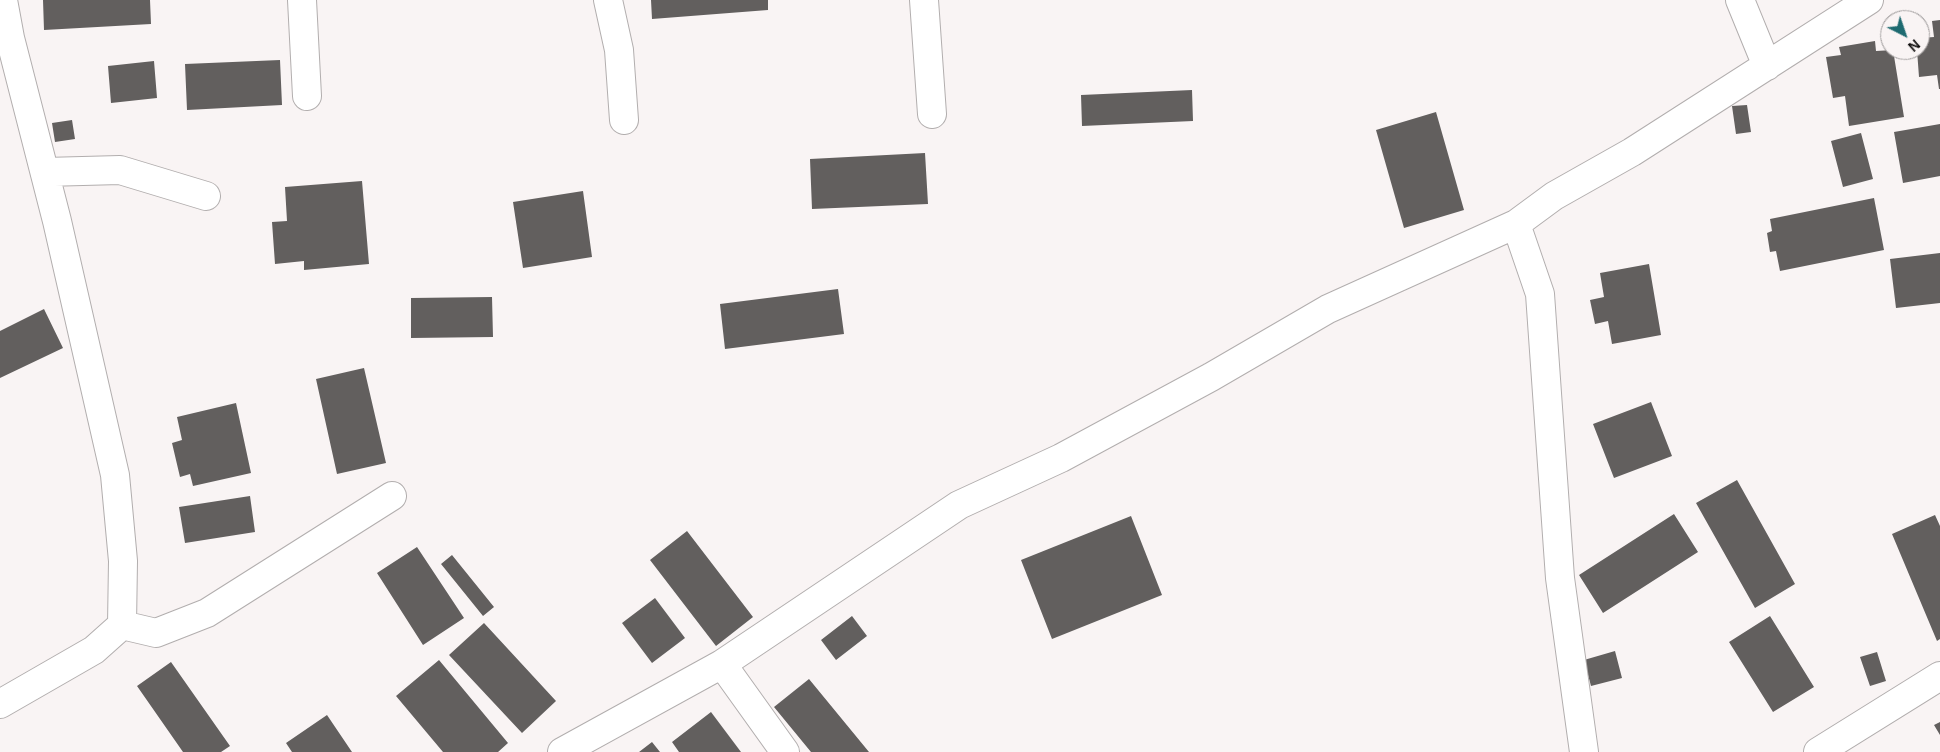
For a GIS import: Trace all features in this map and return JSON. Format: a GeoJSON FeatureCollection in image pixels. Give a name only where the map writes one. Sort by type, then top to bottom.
{"type":"FeatureCollection","features":[{"type":"Feature","properties":{"kind":"street"},"geometry":{"type":"LineString","coordinates":[[0,704],[94,650],[122,625],[123,561],[115,475],[3,0]]}},
{"type":"Feature","properties":{"kind":"street"},"geometry":{"type":"LineString","coordinates":[[302,0],[307,96]]}},
{"type":"Feature","properties":{"kind":"street"},"geometry":{"type":"LineString","coordinates":[[608,0],[619,50],[624,120]]}},
{"type":"Feature","properties":{"kind":"street"},"geometry":{"type":"LineString","coordinates":[[924,0],[932,114]]}},
{"type":"Feature","properties":{"kind":"street"},"geometry":{"type":"LineString","coordinates":[[1740,0],[1767,66]]}},
{"type":"Feature","properties":{"kind":"street"},"geometry":{"type":"LineString","coordinates":[[562,752],[722,664],[959,505],[1077,449],[1211,377],[1328,309],[1516,224],[1554,196],[1632,152],[1870,0]]}},
{"type":"Feature","properties":{"kind":"street"},"geometry":{"type":"LineString","coordinates":[[45,172],[120,170],[206,196]]}},
{"type":"Feature","properties":{"kind":"street"},"geometry":{"type":"LineString","coordinates":[[1516,224],[1540,294],[1560,578],[1584,752]]}},
{"type":"Feature","properties":{"kind":"street"},"geometry":{"type":"LineString","coordinates":[[122,625],[156,633],[207,613],[392,496]]}},
{"type":"Feature","properties":{"kind":"street"},"geometry":{"type":"LineString","coordinates":[[722,664],[785,752]]}},
{"type":"Feature","properties":{"kind":"street"},"geometry":{"type":"LineString","coordinates":[[1818,752],[1940,676]]}},
{"type":"Feature","properties":{"kind":"building"},"geometry":{"type":"Polygon","coordinates":[[[43,0],[150,0],[151,24],[44,30],[43,0]]]}},
{"type":"Feature","properties":{"kind":"building"},"geometry":{"type":"Polygon","coordinates":[[[651,0],[768,0],[768,10],[652,19],[651,0]]]}},
{"type":"Feature","properties":{"kind":"building"},"geometry":{"type":"Polygon","coordinates":[[[1940,20],[1940,89],[1937,75],[1919,77],[1918,60],[1930,60],[1930,37],[1934,37],[1932,21],[1940,20]]]}},
{"type":"Feature","properties":{"kind":"building"},"geometry":{"type":"Polygon","coordinates":[[[1875,41],[1876,51],[1880,51],[1880,60],[1895,60],[1904,117],[1849,126],[1845,96],[1833,98],[1826,57],[1841,55],[1839,47],[1875,41]]]}},
{"type":"Feature","properties":{"kind":"building"},"geometry":{"type":"Polygon","coordinates":[[[280,60],[282,105],[187,110],[185,64],[280,60]]]}},
{"type":"Feature","properties":{"kind":"building"},"geometry":{"type":"Polygon","coordinates":[[[154,61],[157,98],[111,103],[108,66],[154,61]]]}},
{"type":"Feature","properties":{"kind":"building"},"geometry":{"type":"Polygon","coordinates":[[[1192,90],[1193,121],[1082,126],[1081,95],[1192,90]]]}},
{"type":"Feature","properties":{"kind":"building"},"geometry":{"type":"Polygon","coordinates":[[[1747,105],[1751,132],[1736,134],[1732,106],[1747,105]]]}},
{"type":"Feature","properties":{"kind":"building"},"geometry":{"type":"Polygon","coordinates":[[[1436,112],[1464,210],[1404,228],[1376,130],[1436,112]]]}},
{"type":"Feature","properties":{"kind":"building"},"geometry":{"type":"Polygon","coordinates":[[[72,120],[75,139],[55,142],[52,123],[72,120]]]}},
{"type":"Feature","properties":{"kind":"building"},"geometry":{"type":"Polygon","coordinates":[[[1940,124],[1940,176],[1903,183],[1894,132],[1940,124]]]}},
{"type":"Feature","properties":{"kind":"building"},"geometry":{"type":"Polygon","coordinates":[[[1861,133],[1873,179],[1843,187],[1831,141],[1861,133]]]}},
{"type":"Feature","properties":{"kind":"building"},"geometry":{"type":"Polygon","coordinates":[[[925,153],[928,204],[812,209],[810,159],[925,153]]]}},
{"type":"Feature","properties":{"kind":"building"},"geometry":{"type":"Polygon","coordinates":[[[362,181],[369,264],[304,270],[304,261],[275,264],[272,222],[287,221],[285,187],[362,181]]]}},
{"type":"Feature","properties":{"kind":"building"},"geometry":{"type":"Polygon","coordinates":[[[583,191],[592,257],[523,268],[513,202],[583,191]]]}},
{"type":"Feature","properties":{"kind":"building"},"geometry":{"type":"Polygon","coordinates":[[[1874,198],[1884,250],[1780,271],[1776,251],[1770,252],[1767,233],[1772,231],[1770,219],[1874,198]]]}},
{"type":"Feature","properties":{"kind":"building"},"geometry":{"type":"Polygon","coordinates":[[[1940,253],[1940,303],[1896,308],[1890,259],[1940,253]]]}},
{"type":"Feature","properties":{"kind":"building"},"geometry":{"type":"Polygon","coordinates":[[[1649,264],[1661,335],[1612,344],[1608,321],[1595,324],[1590,300],[1604,297],[1600,273],[1649,264]]]}},
{"type":"Feature","properties":{"kind":"building"},"geometry":{"type":"Polygon","coordinates":[[[838,289],[844,334],[725,349],[720,304],[838,289]]]}},
{"type":"Feature","properties":{"kind":"building"},"geometry":{"type":"Polygon","coordinates":[[[492,297],[493,337],[411,338],[411,298],[492,297]]]}},
{"type":"Feature","properties":{"kind":"building"},"geometry":{"type":"Polygon","coordinates":[[[44,309],[63,348],[0,378],[0,331],[44,309]]]}},
{"type":"Feature","properties":{"kind":"building"},"geometry":{"type":"Polygon","coordinates":[[[364,368],[386,463],[337,474],[316,379],[364,368]]]}},
{"type":"Feature","properties":{"kind":"building"},"geometry":{"type":"Polygon","coordinates":[[[1651,402],[1672,456],[1614,478],[1593,424],[1651,402]]]}},
{"type":"Feature","properties":{"kind":"building"},"geometry":{"type":"Polygon","coordinates":[[[236,403],[251,473],[193,486],[190,474],[180,477],[172,443],[182,440],[177,417],[236,403]]]}},
{"type":"Feature","properties":{"kind":"building"},"geometry":{"type":"Polygon","coordinates":[[[1737,480],[1795,584],[1755,608],[1696,503],[1737,480]]]}},
{"type":"Feature","properties":{"kind":"building"},"geometry":{"type":"Polygon","coordinates":[[[250,496],[255,532],[185,543],[179,507],[250,496]]]}},
{"type":"Feature","properties":{"kind":"building"},"geometry":{"type":"Polygon","coordinates":[[[1674,514],[1698,552],[1603,613],[1579,575],[1674,514]]]}},
{"type":"Feature","properties":{"kind":"building"},"geometry":{"type":"Polygon","coordinates":[[[1935,515],[1940,526],[1940,639],[1937,641],[1892,534],[1935,515]]]}},
{"type":"Feature","properties":{"kind":"building"},"geometry":{"type":"Polygon","coordinates":[[[1131,516],[1162,595],[1052,639],[1021,560],[1131,516]]]}},
{"type":"Feature","properties":{"kind":"building"},"geometry":{"type":"Polygon","coordinates":[[[687,531],[753,617],[716,646],[650,560],[687,531]]]}},
{"type":"Feature","properties":{"kind":"building"},"geometry":{"type":"Polygon","coordinates":[[[417,547],[464,618],[423,645],[377,573],[417,547]]]}},
{"type":"Feature","properties":{"kind":"building"},"geometry":{"type":"Polygon","coordinates":[[[452,555],[494,607],[483,616],[441,564],[452,555]]]}},
{"type":"Feature","properties":{"kind":"building"},"geometry":{"type":"Polygon","coordinates":[[[655,598],[685,638],[652,663],[622,623],[655,598]]]}},
{"type":"Feature","properties":{"kind":"building"},"geometry":{"type":"Polygon","coordinates":[[[852,616],[867,636],[836,660],[821,640],[852,616]]]}},
{"type":"Feature","properties":{"kind":"building"},"geometry":{"type":"Polygon","coordinates":[[[1770,616],[1814,687],[1773,712],[1729,642],[1770,616]]]}},
{"type":"Feature","properties":{"kind":"building"},"geometry":{"type":"Polygon","coordinates":[[[484,623],[556,701],[522,733],[449,655],[484,623]]]}},
{"type":"Feature","properties":{"kind":"building"},"geometry":{"type":"Polygon","coordinates":[[[1615,651],[1622,678],[1591,686],[1584,660],[1615,651]]]}},
{"type":"Feature","properties":{"kind":"building"},"geometry":{"type":"Polygon","coordinates":[[[1877,652],[1886,681],[1870,686],[1860,657],[1877,652]]]}},
{"type":"Feature","properties":{"kind":"building"},"geometry":{"type":"Polygon","coordinates":[[[439,660],[508,743],[498,752],[443,752],[396,696],[439,660]]]}},
{"type":"Feature","properties":{"kind":"building"},"geometry":{"type":"Polygon","coordinates":[[[171,662],[230,746],[221,752],[183,752],[137,686],[171,662]]]}},
{"type":"Feature","properties":{"kind":"building"},"geometry":{"type":"Polygon","coordinates":[[[809,679],[869,752],[811,752],[774,707],[809,679]]]}},
{"type":"Feature","properties":{"kind":"building"},"geometry":{"type":"Polygon","coordinates":[[[711,712],[741,752],[679,752],[672,742],[711,712]]]}},
{"type":"Feature","properties":{"kind":"building"},"geometry":{"type":"Polygon","coordinates":[[[327,715],[352,752],[292,752],[286,743],[327,715]]]}},
{"type":"Feature","properties":{"kind":"building"},"geometry":{"type":"Polygon","coordinates":[[[1940,722],[1940,735],[1934,725],[1940,722]]]}},
{"type":"Feature","properties":{"kind":"building"},"geometry":{"type":"Polygon","coordinates":[[[652,742],[660,752],[639,752],[652,742]]]}}]}
